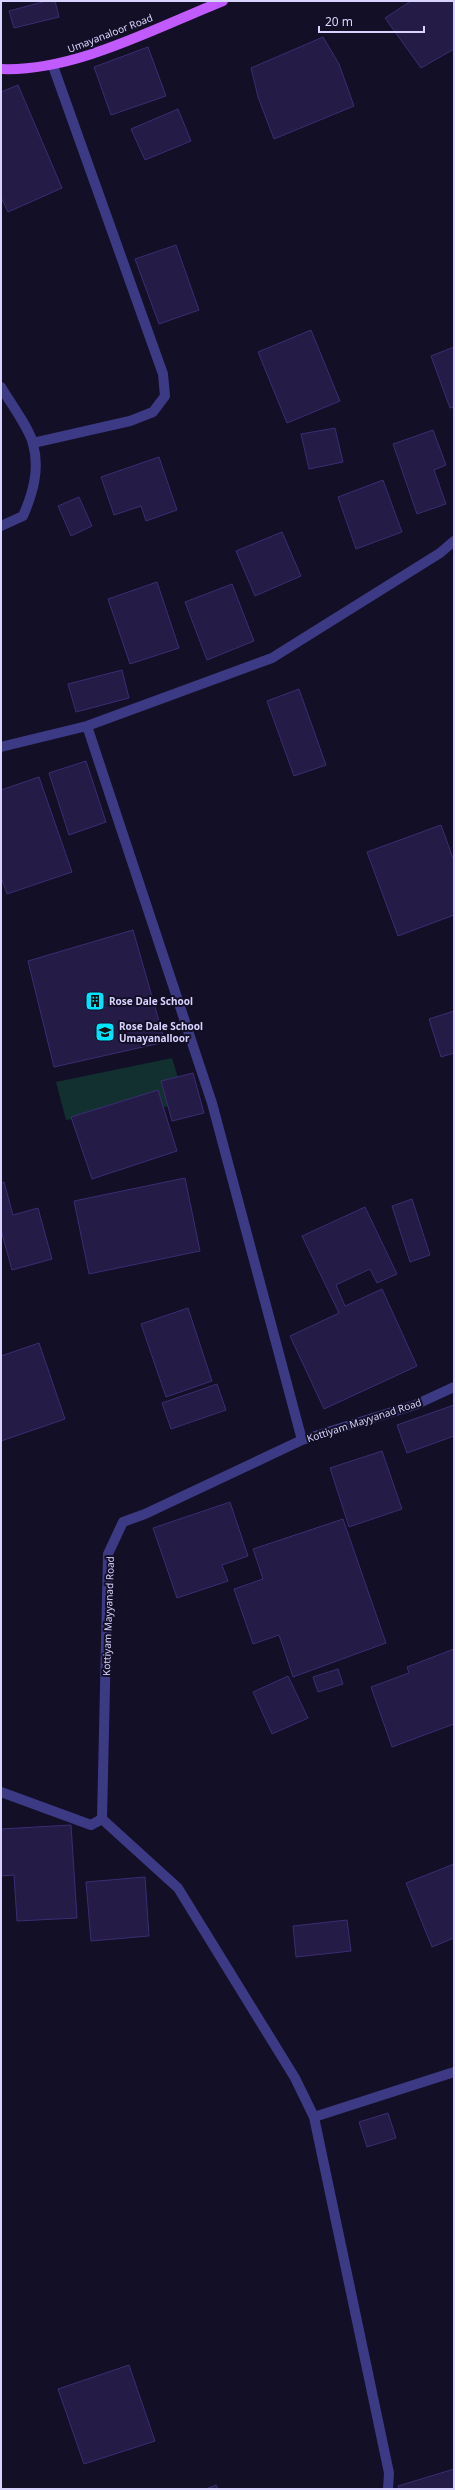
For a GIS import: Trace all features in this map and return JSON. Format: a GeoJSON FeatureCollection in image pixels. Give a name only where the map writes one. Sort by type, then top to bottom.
{"type":"FeatureCollection","features":[{"type":"Feature","properties":{"kind":"main road","name":"Umayanaloor Road"},"geometry":{"type":"LineString","coordinates":[[1,69],[53,66],[87,56],[223,1]]}},
{"type":"Feature","properties":{"kind":"street"},"geometry":{"type":"LineString","coordinates":[[33,443],[130,421],[153,412],[165,396],[163,374],[53,66]]}},
{"type":"Feature","properties":{"kind":"street"},"geometry":{"type":"LineString","coordinates":[[1,387],[33,443],[36,473],[32,497],[23,516],[1,526]]}},
{"type":"Feature","properties":{"kind":"street"},"geometry":{"type":"LineString","coordinates":[[1,747],[87,726],[272,658],[440,553],[454,541]]}},
{"type":"Feature","properties":{"kind":"street"},"geometry":{"type":"LineString","coordinates":[[87,726],[212,1103],[302,1440]]}},
{"type":"Feature","properties":{"kind":"street","name":"Kottiyam Mayyanad Road"},"geometry":{"type":"LineString","coordinates":[[102,1819],[108,1554],[123,1522],[145,1514],[302,1440],[415,1405],[454,1388]]}},
{"type":"Feature","properties":{"kind":"street"},"geometry":{"type":"LineString","coordinates":[[1,1792],[90,1825],[102,1819],[178,1888],[295,2078],[314,2117],[389,2473],[388,2489]]}},
{"type":"Feature","properties":{"kind":"street"},"geometry":{"type":"LineString","coordinates":[[314,2117],[454,2072]]}},
{"type":"Feature","properties":{"kind":"green space"},"geometry":{"type":"Polygon","coordinates":[[[172,1058],[186,1104],[66,1120],[56,1082],[172,1058]]]}},
{"type":"Feature","properties":{"kind":"building"},"geometry":{"type":"Polygon","coordinates":[[[46,1],[55,1],[59,17],[14,28],[9,11],[46,1]]]}},
{"type":"Feature","properties":{"kind":"building"},"geometry":{"type":"Polygon","coordinates":[[[411,1],[454,1],[454,49],[421,68],[385,18],[411,1]]]}},
{"type":"Feature","properties":{"kind":"building"},"geometry":{"type":"Polygon","coordinates":[[[323,37],[339,64],[354,106],[274,139],[258,97],[251,68],[323,37]]]}},
{"type":"Feature","properties":{"kind":"building"},"geometry":{"type":"Polygon","coordinates":[[[148,47],[166,96],[111,115],[94,67],[148,47]]]}},
{"type":"Feature","properties":{"kind":"building"},"geometry":{"type":"Polygon","coordinates":[[[18,85],[62,188],[8,212],[1,197],[1,92],[18,85]]]}},
{"type":"Feature","properties":{"kind":"building"},"geometry":{"type":"Polygon","coordinates":[[[178,109],[191,141],[145,160],[131,129],[178,109]]]}},
{"type":"Feature","properties":{"kind":"building"},"geometry":{"type":"Polygon","coordinates":[[[176,245],[199,310],[159,324],[135,259],[176,245]]]}},
{"type":"Feature","properties":{"kind":"building"},"geometry":{"type":"Polygon","coordinates":[[[311,330],[340,401],[287,423],[258,352],[311,330]]]}},
{"type":"Feature","properties":{"kind":"building"},"geometry":{"type":"Polygon","coordinates":[[[454,347],[454,407],[450,408],[431,356],[454,347]]]}},
{"type":"Feature","properties":{"kind":"building"},"geometry":{"type":"Polygon","coordinates":[[[335,428],[343,462],[309,469],[301,434],[335,428]]]}},
{"type":"Feature","properties":{"kind":"building"},"geometry":{"type":"Polygon","coordinates":[[[433,430],[446,465],[434,470],[446,504],[417,514],[393,444],[433,430]]]}},
{"type":"Feature","properties":{"kind":"building"},"geometry":{"type":"Polygon","coordinates":[[[159,457],[177,510],[146,521],[141,506],[114,515],[101,477],[159,457]]]}},
{"type":"Feature","properties":{"kind":"building"},"geometry":{"type":"Polygon","coordinates":[[[383,480],[402,532],[356,549],[338,497],[383,480]]]}},
{"type":"Feature","properties":{"kind":"building"},"geometry":{"type":"Polygon","coordinates":[[[79,497],[92,526],[71,536],[58,506],[79,497]]]}},
{"type":"Feature","properties":{"kind":"building"},"geometry":{"type":"Polygon","coordinates":[[[282,532],[301,576],[255,596],[236,551],[282,532]]]}},
{"type":"Feature","properties":{"kind":"building"},"geometry":{"type":"Polygon","coordinates":[[[157,582],[179,648],[130,664],[108,599],[157,582]]]}},
{"type":"Feature","properties":{"kind":"building"},"geometry":{"type":"Polygon","coordinates":[[[232,584],[254,641],[207,660],[185,602],[232,584]]]}},
{"type":"Feature","properties":{"kind":"building"},"geometry":{"type":"Polygon","coordinates":[[[122,670],[129,698],[76,712],[68,684],[122,670]]]}},
{"type":"Feature","properties":{"kind":"building"},"geometry":{"type":"Polygon","coordinates":[[[299,689],[326,765],[294,776],[267,701],[299,689]]]}},
{"type":"Feature","properties":{"kind":"building"},"geometry":{"type":"Polygon","coordinates":[[[86,761],[106,822],[69,835],[49,773],[86,761]]]}},
{"type":"Feature","properties":{"kind":"building"},"geometry":{"type":"Polygon","coordinates":[[[39,777],[72,872],[7,894],[1,877],[1,790],[39,777]]]}},
{"type":"Feature","properties":{"kind":"building"},"geometry":{"type":"Polygon","coordinates":[[[441,825],[454,861],[454,915],[398,936],[367,852],[441,825]]]}},
{"type":"Feature","properties":{"kind":"building","name":"Rose Dale School"},"geometry":{"type":"Polygon","coordinates":[[[133,930],[165,1042],[54,1067],[28,961],[133,930]]]}},
{"type":"Feature","properties":{"kind":"building"},"geometry":{"type":"Polygon","coordinates":[[[454,1011],[454,1053],[441,1057],[429,1019],[454,1011]]]}},
{"type":"Feature","properties":{"kind":"building"},"geometry":{"type":"Polygon","coordinates":[[[193,1073],[204,1113],[172,1121],[161,1081],[193,1073]]]}},
{"type":"Feature","properties":{"kind":"building"},"geometry":{"type":"Polygon","coordinates":[[[158,1090],[177,1151],[92,1179],[71,1117],[158,1090]]]}},
{"type":"Feature","properties":{"kind":"building"},"geometry":{"type":"Polygon","coordinates":[[[185,1178],[200,1251],[89,1274],[74,1201],[185,1178]]]}},
{"type":"Feature","properties":{"kind":"building"},"geometry":{"type":"Polygon","coordinates":[[[4,1182],[13,1215],[38,1208],[52,1259],[12,1270],[1,1230],[1,1183],[4,1182]]]}},
{"type":"Feature","properties":{"kind":"building"},"geometry":{"type":"Polygon","coordinates":[[[412,1199],[430,1255],[410,1262],[392,1206],[412,1199]]]}},
{"type":"Feature","properties":{"kind":"building"},"geometry":{"type":"Polygon","coordinates":[[[365,1207],[397,1274],[377,1283],[370,1269],[336,1285],[345,1306],[382,1289],[417,1366],[324,1409],[290,1336],[339,1313],[302,1236],[365,1207]]]}},
{"type":"Feature","properties":{"kind":"building"},"geometry":{"type":"Polygon","coordinates":[[[188,1308],[212,1381],[166,1397],[141,1324],[188,1308]]]}},
{"type":"Feature","properties":{"kind":"building"},"geometry":{"type":"Polygon","coordinates":[[[39,1343],[65,1419],[1,1441],[1,1356],[39,1343]]]}},
{"type":"Feature","properties":{"kind":"building"},"geometry":{"type":"Polygon","coordinates":[[[217,1384],[226,1410],[171,1429],[162,1403],[217,1384]]]}},
{"type":"Feature","properties":{"kind":"building"},"geometry":{"type":"Polygon","coordinates":[[[454,1405],[454,1436],[407,1453],[397,1425],[454,1405]]]}},
{"type":"Feature","properties":{"kind":"building"},"geometry":{"type":"Polygon","coordinates":[[[382,1451],[402,1509],[349,1527],[330,1468],[382,1451]]]}},
{"type":"Feature","properties":{"kind":"building"},"geometry":{"type":"Polygon","coordinates":[[[230,1502],[248,1556],[222,1565],[228,1581],[177,1598],[153,1528],[230,1502]]]}},
{"type":"Feature","properties":{"kind":"building"},"geometry":{"type":"Polygon","coordinates":[[[343,1519],[386,1643],[293,1677],[279,1635],[253,1644],[234,1589],[263,1579],[253,1549],[343,1519]]]}},
{"type":"Feature","properties":{"kind":"building"},"geometry":{"type":"Polygon","coordinates":[[[454,1649],[454,1724],[392,1747],[371,1687],[409,1673],[407,1667],[454,1649]]]}},
{"type":"Feature","properties":{"kind":"building"},"geometry":{"type":"Polygon","coordinates":[[[338,1669],[343,1684],[318,1692],[313,1677],[338,1669]]]}},
{"type":"Feature","properties":{"kind":"building"},"geometry":{"type":"Polygon","coordinates":[[[288,1676],[308,1718],[272,1734],[253,1692],[288,1676]]]}},
{"type":"Feature","properties":{"kind":"building"},"geometry":{"type":"Polygon","coordinates":[[[71,1825],[77,1918],[17,1921],[14,1875],[1,1876],[1,1829],[71,1825]]]}},
{"type":"Feature","properties":{"kind":"building"},"geometry":{"type":"Polygon","coordinates":[[[454,1864],[454,1938],[432,1947],[406,1883],[454,1864]]]}},
{"type":"Feature","properties":{"kind":"building"},"geometry":{"type":"Polygon","coordinates":[[[145,1877],[149,1936],[91,1941],[86,1882],[145,1877]]]}},
{"type":"Feature","properties":{"kind":"building"},"geometry":{"type":"Polygon","coordinates":[[[347,1920],[351,1951],[296,1957],[293,1926],[347,1920]]]}},
{"type":"Feature","properties":{"kind":"building"},"geometry":{"type":"Polygon","coordinates":[[[388,2113],[396,2138],[367,2147],[359,2122],[388,2113]]]}},
{"type":"Feature","properties":{"kind":"building"},"geometry":{"type":"Polygon","coordinates":[[[129,2365],[155,2441],[84,2464],[58,2389],[129,2365]]]}},
{"type":"Feature","properties":{"kind":"building"},"geometry":{"type":"Polygon","coordinates":[[[454,2469],[454,2489],[399,2489],[398,2486],[454,2469]]]}},
{"type":"Feature","properties":{"kind":"building"},"geometry":{"type":"Polygon","coordinates":[[[216,2485],[218,2489],[206,2489],[216,2485]]]}},
{"type":"Feature","properties":{"kind":"place","name":"Rose Dale School"},"geometry":{"type":"Point","coordinates":[95,1001]}},
{"type":"Feature","properties":{"kind":"place","name":"Rose Dale School Umayanalloor"},"geometry":{"type":"Point","coordinates":[105,1032]}}]}
